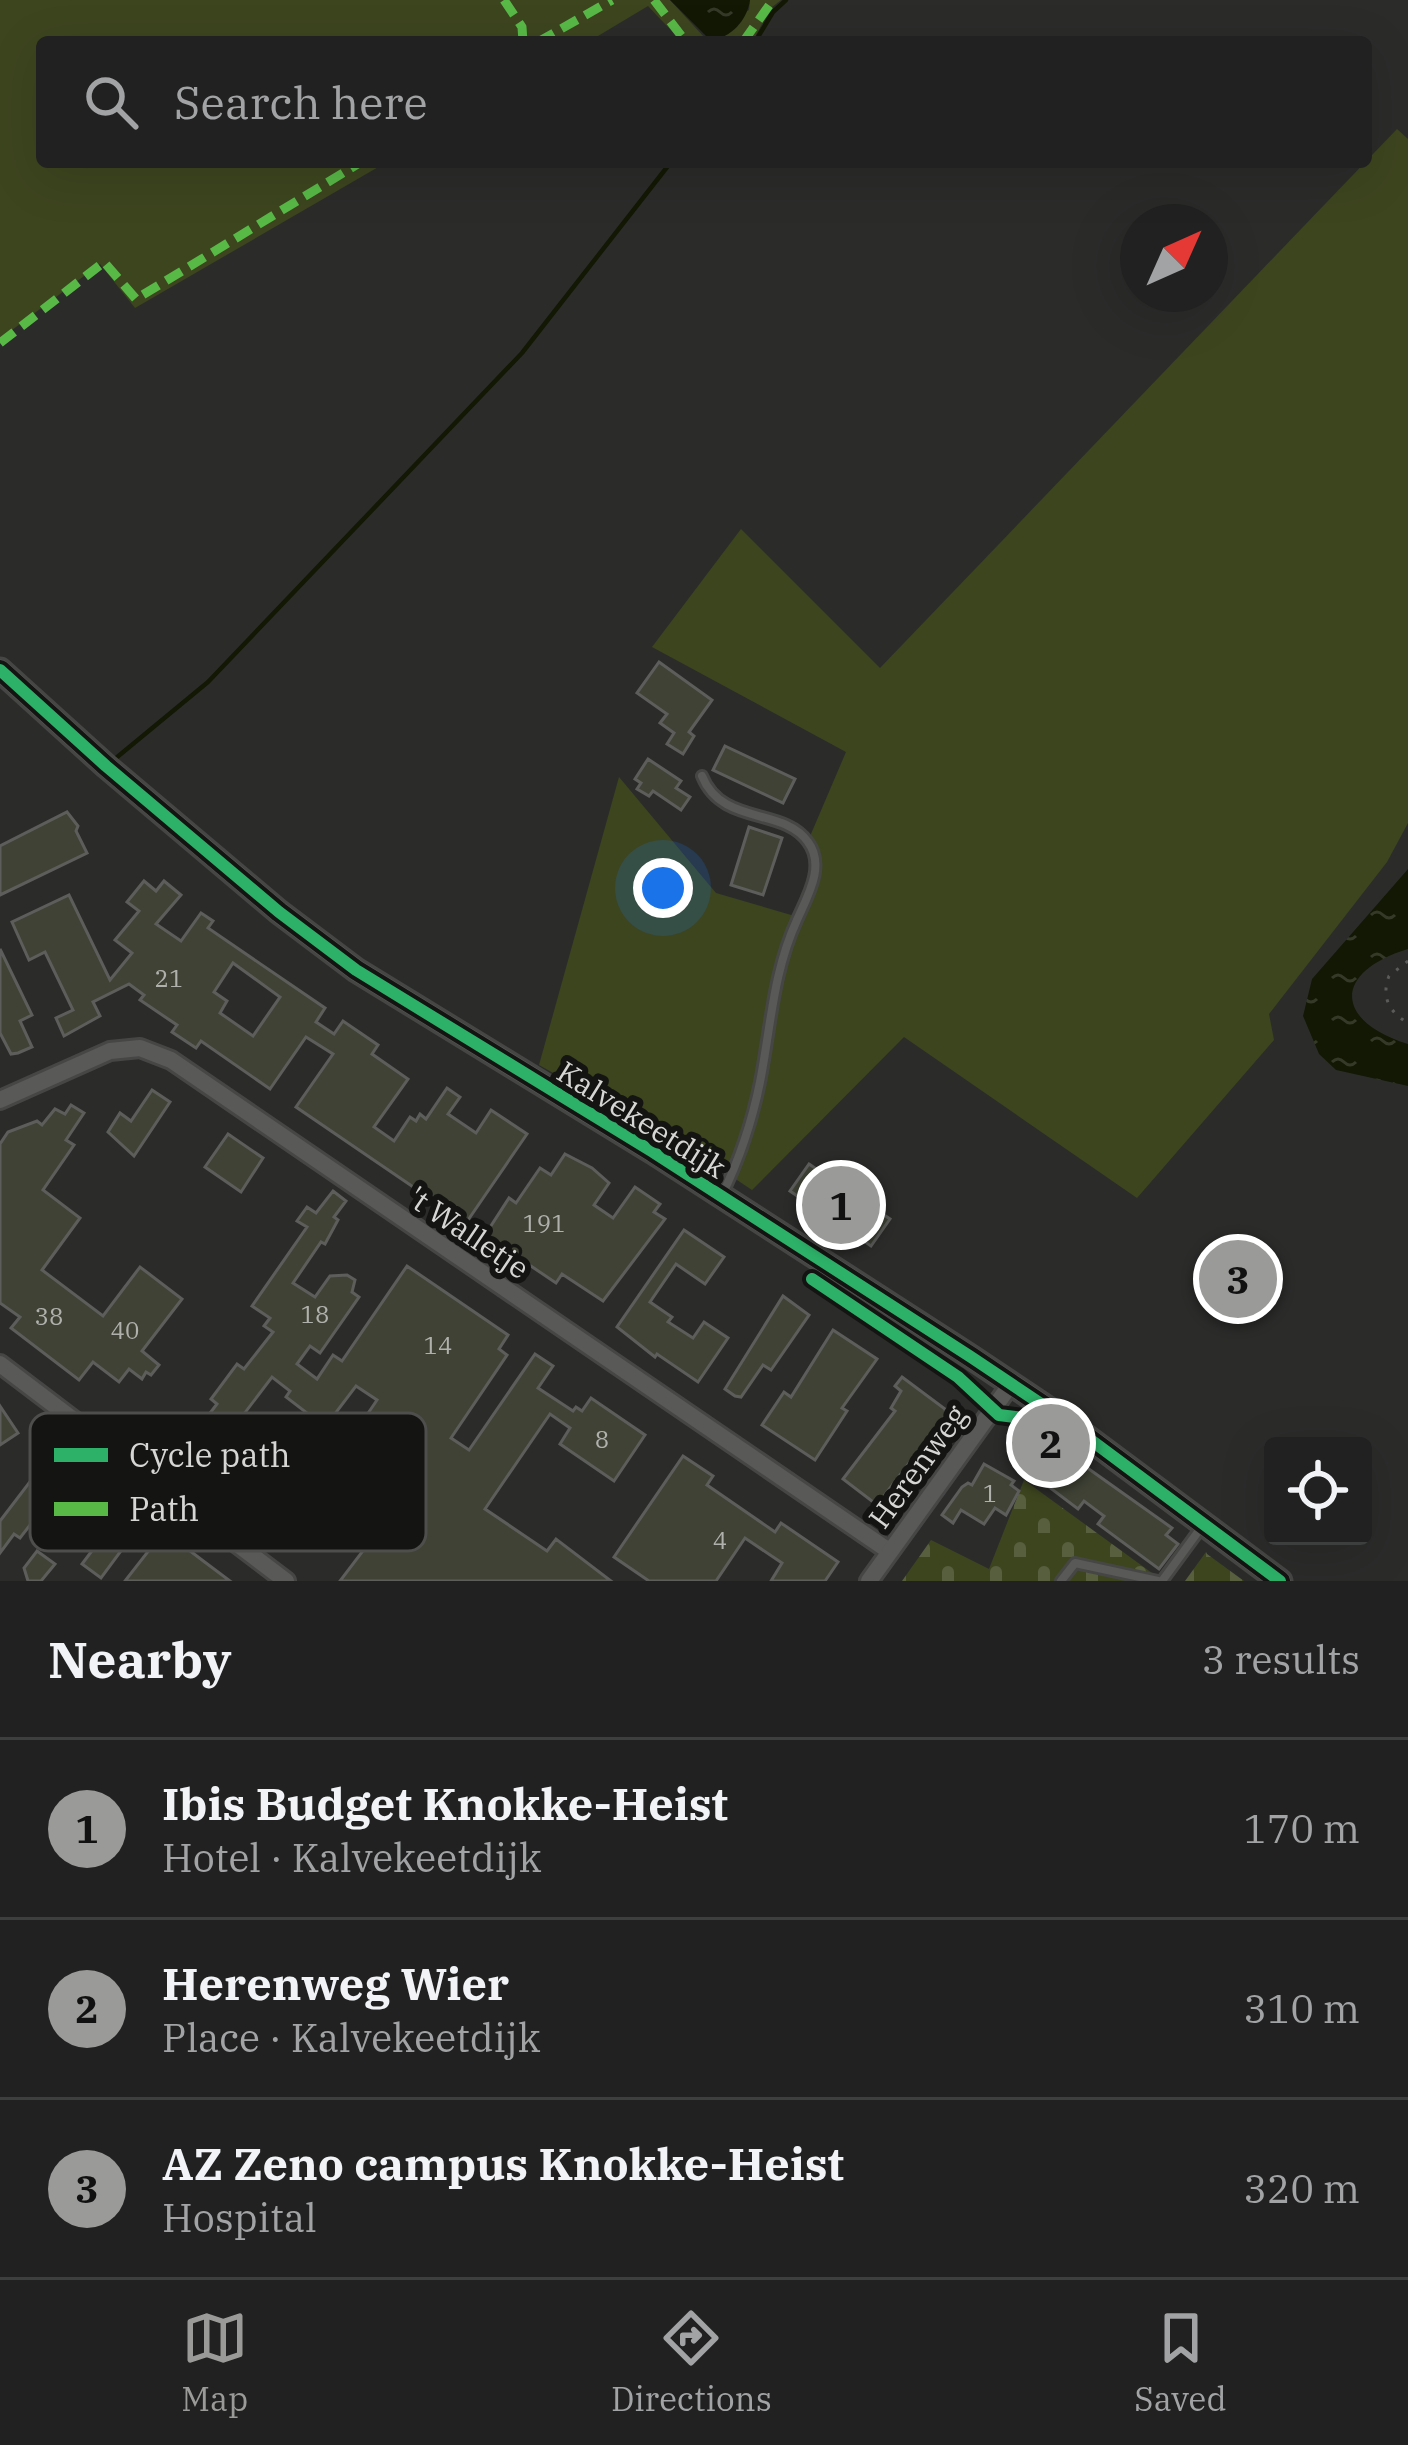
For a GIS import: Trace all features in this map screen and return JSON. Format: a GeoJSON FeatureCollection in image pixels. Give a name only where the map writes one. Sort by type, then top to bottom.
{"type":"FeatureCollection","features":[{"type":"Feature","properties":{"kind":"street","name":"Kalvekeetdijk"},"geometry":{"type":"LineString","coordinates":[[0,670],[140,796],[356,970],[721,1196],[1011,1384],[1280,1581]]}},
{"type":"Feature","properties":{"kind":"street","name":"'t Walletje"},"geometry":{"type":"LineString","coordinates":[[0,1100],[110,1051],[140,1048],[171,1060],[889,1551]]}},
{"type":"Feature","properties":{"kind":"street"},"geometry":{"type":"LineString","coordinates":[[0,1364],[65,1413]]}},
{"type":"Feature","properties":{"kind":"street","name":"Herenweg"},"geometry":{"type":"LineString","coordinates":[[868,1581],[1011,1384]]}},
{"type":"Feature","properties":{"kind":"street"},"geometry":{"type":"LineString","coordinates":[[246,1551],[286,1581]]}},
{"type":"Feature","properties":{"kind":"lane"},"geometry":{"type":"LineString","coordinates":[[703,776],[723,803],[801,834],[813,849],[814,860],[810,892],[781,960],[751,1124],[721,1196]]}},
{"type":"Feature","properties":{"kind":"lane"},"geometry":{"type":"LineString","coordinates":[[1061,1581],[1075,1563],[1160,1581],[1204,1524]]}},
{"type":"Feature","properties":{"kind":"path"},"geometry":{"type":"LineString","coordinates":[[1408,962],[1389,976],[1385,994],[1394,1013],[1408,1023]]}},
{"type":"Feature","properties":{"kind":"green space"},"geometry":{"type":"Polygon","coordinates":[[[0,0],[670,0],[703,36],[676,36],[648,6],[598,36],[36,36],[36,168],[377,168],[135,308],[100,264],[0,339],[0,0]]]}},
{"type":"Feature","properties":{"kind":"green space"},"geometry":{"type":"Polygon","coordinates":[[[750,0],[781,0],[755,36],[706,36],[749,10],[750,0]]]}},
{"type":"Feature","properties":{"kind":"green space"},"geometry":{"type":"Polygon","coordinates":[[[1397,129],[1408,139],[1408,823],[1387,862],[1269,1014],[1274,1040],[1137,1198],[904,1037],[752,1190],[539,1065],[619,777],[716,893],[798,917],[806,898],[813,870],[808,841],[846,752],[652,647],[741,529],[880,668],[1221,312],[1228,312],[1228,305],[1360,168],[1372,168],[1372,155],[1397,129]]]}},
{"type":"Feature","properties":{"kind":"green space"},"geometry":{"type":"Polygon","coordinates":[[[1024,1480],[1163,1581],[902,1581],[931,1540],[989,1569],[1024,1480]]]}},
{"type":"Feature","properties":{"kind":"green space"},"geometry":{"type":"Polygon","coordinates":[[[1207,1554],[1244,1581],[1185,1581],[1207,1554]]]}},
{"type":"Feature","properties":{"kind":"water"},"geometry":{"type":"Polygon","coordinates":[[[670,0],[750,0],[737,27],[725,36],[706,36],[670,0]]]}},
{"type":"Feature","properties":{"kind":"water"},"geometry":{"type":"Polygon","coordinates":[[[1408,869],[1408,949],[1366,970],[1352,996],[1366,1023],[1408,1044],[1408,1086],[1336,1070],[1319,1054],[1303,1016],[1312,979],[1408,869]]]}},
{"type":"Feature","properties":{"kind":"building"},"geometry":{"type":"Polygon","coordinates":[[[659,662],[712,700],[689,732],[694,736],[683,754],[667,744],[674,733],[660,723],[667,714],[637,693],[659,662]]]}},
{"type":"Feature","properties":{"kind":"building"},"geometry":{"type":"Polygon","coordinates":[[[725,746],[795,779],[783,803],[713,770],[725,746]]]}},
{"type":"Feature","properties":{"kind":"building"},"geometry":{"type":"Polygon","coordinates":[[[648,759],[681,781],[676,788],[690,797],[681,810],[653,791],[649,796],[637,789],[641,783],[635,779],[648,759]]]}},
{"type":"Feature","properties":{"kind":"building"},"geometry":{"type":"Polygon","coordinates":[[[67,812],[78,826],[87,853],[0,895],[0,846],[67,812]]]}},
{"type":"Feature","properties":{"kind":"building"},"geometry":{"type":"Polygon","coordinates":[[[749,827],[782,838],[763,895],[731,885],[749,827]]]}},
{"type":"Feature","properties":{"kind":"building"},"geometry":{"type":"Polygon","coordinates":[[[144,881],[156,891],[164,881],[181,895],[156,924],[181,941],[201,913],[213,921],[208,928],[325,1008],[316,1022],[334,1034],[343,1021],[378,1045],[372,1054],[408,1079],[374,1127],[394,1141],[410,1117],[416,1121],[420,1114],[426,1119],[447,1088],[460,1097],[448,1114],[476,1133],[491,1110],[527,1134],[466,1223],[296,1107],[333,1054],[306,1037],[270,1089],[201,1041],[196,1048],[172,1032],[177,1025],[140,1000],[144,995],[129,984],[93,1002],[100,1016],[64,1036],[56,1018],[73,1010],[45,952],[29,960],[12,922],[69,895],[110,980],[132,953],[115,940],[139,911],[127,902],[144,881]],[[233,963],[214,992],[227,1001],[220,1013],[253,1036],[280,997],[233,963]]]}},
{"type":"Feature","properties":{"kind":"building"},"geometry":{"type":"Polygon","coordinates":[[[0,949],[32,1015],[20,1021],[32,1047],[11,1054],[0,1033],[0,949]]]}},
{"type":"Feature","properties":{"kind":"building"},"geometry":{"type":"Polygon","coordinates":[[[152,1090],[170,1102],[134,1156],[108,1132],[120,1113],[131,1121],[152,1090]]]}},
{"type":"Feature","properties":{"kind":"building"},"geometry":{"type":"Polygon","coordinates":[[[71,1105],[84,1113],[66,1140],[74,1145],[43,1190],[80,1218],[42,1270],[103,1316],[140,1267],[182,1299],[142,1351],[159,1365],[142,1379],[129,1369],[119,1382],[93,1362],[79,1380],[11,1328],[20,1317],[0,1303],[0,1144],[8,1132],[37,1121],[42,1125],[55,1109],[65,1114],[71,1105]]]}},
{"type":"Feature","properties":{"kind":"building"},"geometry":{"type":"Polygon","coordinates":[[[228,1134],[263,1158],[241,1192],[205,1167],[228,1134]]]}},
{"type":"Feature","properties":{"kind":"building"},"geometry":{"type":"Polygon","coordinates":[[[565,1154],[609,1183],[594,1205],[613,1218],[635,1187],[660,1204],[654,1212],[665,1219],[603,1301],[562,1274],[556,1283],[485,1235],[509,1198],[516,1203],[540,1168],[551,1175],[565,1154]]]}},
{"type":"Feature","properties":{"kind":"building"},"geometry":{"type":"Polygon","coordinates":[[[809,1164],[890,1219],[871,1246],[790,1191],[809,1164]]]}},
{"type":"Feature","properties":{"kind":"building"},"geometry":{"type":"Polygon","coordinates":[[[333,1191],[346,1201],[334,1217],[338,1220],[325,1244],[321,1242],[293,1283],[315,1297],[330,1276],[347,1275],[355,1280],[352,1292],[359,1297],[320,1353],[310,1346],[297,1364],[317,1379],[333,1355],[342,1361],[407,1266],[508,1335],[499,1349],[507,1355],[451,1438],[469,1450],[535,1354],[553,1366],[538,1388],[573,1411],[576,1407],[582,1411],[591,1398],[645,1435],[614,1481],[560,1444],[570,1428],[550,1414],[485,1509],[547,1551],[556,1539],[611,1581],[340,1581],[363,1551],[426,1551],[426,1413],[368,1413],[377,1400],[356,1386],[336,1413],[307,1413],[286,1397],[290,1391],[272,1377],[245,1413],[210,1413],[217,1404],[211,1399],[237,1364],[244,1369],[273,1332],[264,1326],[270,1318],[252,1306],[307,1227],[297,1221],[307,1207],[316,1213],[333,1191]]]}},
{"type":"Feature","properties":{"kind":"building"},"geometry":{"type":"Polygon","coordinates":[[[684,1230],[724,1257],[705,1284],[676,1264],[650,1302],[672,1317],[668,1322],[693,1338],[704,1322],[728,1338],[698,1382],[617,1327],[684,1230]]]}},
{"type":"Feature","properties":{"kind":"building"},"geometry":{"type":"Polygon","coordinates":[[[783,1296],[809,1315],[771,1370],[763,1365],[741,1397],[735,1396],[725,1389],[783,1296]]]}},
{"type":"Feature","properties":{"kind":"building"},"geometry":{"type":"Polygon","coordinates":[[[833,1330],[877,1359],[842,1408],[847,1411],[815,1460],[762,1425],[784,1392],[791,1397],[833,1330]]]}},
{"type":"Feature","properties":{"kind":"building"},"geometry":{"type":"Polygon","coordinates":[[[902,1377],[945,1409],[946,1415],[877,1505],[843,1479],[895,1411],[891,1408],[901,1391],[895,1386],[902,1377]]]}},
{"type":"Feature","properties":{"kind":"building"},"geometry":{"type":"Polygon","coordinates":[[[0,1406],[18,1433],[0,1445],[0,1406]]]}},
{"type":"Feature","properties":{"kind":"building"},"geometry":{"type":"Polygon","coordinates":[[[683,1456],[713,1476],[707,1485],[775,1532],[781,1523],[838,1562],[825,1581],[771,1581],[782,1563],[745,1538],[716,1581],[649,1581],[614,1557],[683,1456]]]}},
{"type":"Feature","properties":{"kind":"building"},"geometry":{"type":"Polygon","coordinates":[[[1072,1457],[1172,1528],[1166,1535],[1178,1544],[1159,1569],[1098,1524],[1104,1516],[1084,1501],[1078,1509],[1049,1487],[1072,1457]]]}},
{"type":"Feature","properties":{"kind":"building"},"geometry":{"type":"Polygon","coordinates":[[[984,1464],[1014,1481],[1011,1485],[1019,1491],[1006,1515],[995,1508],[984,1524],[961,1510],[953,1523],[942,1515],[962,1487],[972,1485],[984,1464]]]}},
{"type":"Feature","properties":{"kind":"building"},"geometry":{"type":"Polygon","coordinates":[[[30,1482],[30,1525],[20,1538],[14,1534],[0,1553],[0,1521],[30,1482]]]}},
{"type":"Feature","properties":{"kind":"building"},"geometry":{"type":"Polygon","coordinates":[[[37,1551],[55,1564],[41,1581],[28,1581],[24,1568],[37,1551]]]}},
{"type":"Feature","properties":{"kind":"building"},"geometry":{"type":"Polygon","coordinates":[[[92,1551],[121,1551],[101,1578],[82,1564],[92,1551]]]}},
{"type":"Feature","properties":{"kind":"building"},"geometry":{"type":"Polygon","coordinates":[[[148,1551],[190,1551],[230,1581],[125,1581],[148,1551]]]}},
{"type":"Feature","properties":{"kind":"waterway"},"geometry":{"type":"LineString","coordinates":[[759,36],[786,0]]}},
{"type":"Feature","properties":{"kind":"waterway"},"geometry":{"type":"LineString","coordinates":[[116,758],[208,682],[522,353],[666,168]]}},
{"type":"Feature","properties":{"kind":"marked path"},"geometry":{"type":"LineString","coordinates":[[504,0],[523,36]]}},
{"type":"Feature","properties":{"kind":"marked path"},"geometry":{"type":"LineString","coordinates":[[549,36],[612,0]]}},
{"type":"Feature","properties":{"kind":"marked path"},"geometry":{"type":"LineString","coordinates":[[654,0],[681,36]]}},
{"type":"Feature","properties":{"kind":"marked path"},"geometry":{"type":"LineString","coordinates":[[747,36],[773,0]]}},
{"type":"Feature","properties":{"kind":"marked path"},"geometry":{"type":"LineString","coordinates":[[0,343],[104,262],[136,299],[351,168]]}},
{"type":"Feature","properties":{"kind":"cycle path"},"geometry":{"type":"LineString","coordinates":[[0,670],[279,912],[356,970],[653,1152],[971,1357],[1056,1414],[1280,1581]]}},
{"type":"Feature","properties":{"kind":"cycle path"},"geometry":{"type":"LineString","coordinates":[[812,1279],[958,1377],[999,1415],[1031,1419],[1056,1435]]}},
{"type":"Feature","properties":{"kind":"place","name":"Ibis Budget Knokke-Heist"},"geometry":{"type":"Point","coordinates":[841,1205]}},
{"type":"Feature","properties":{"kind":"place","name":"AZ Zeno campus Knokke-Heist"},"geometry":{"type":"Point","coordinates":[1238,1279]}},
{"type":"Feature","properties":{"kind":"place","name":"Herenweg Wier"},"geometry":{"type":"Point","coordinates":[1051,1443]}}]}
